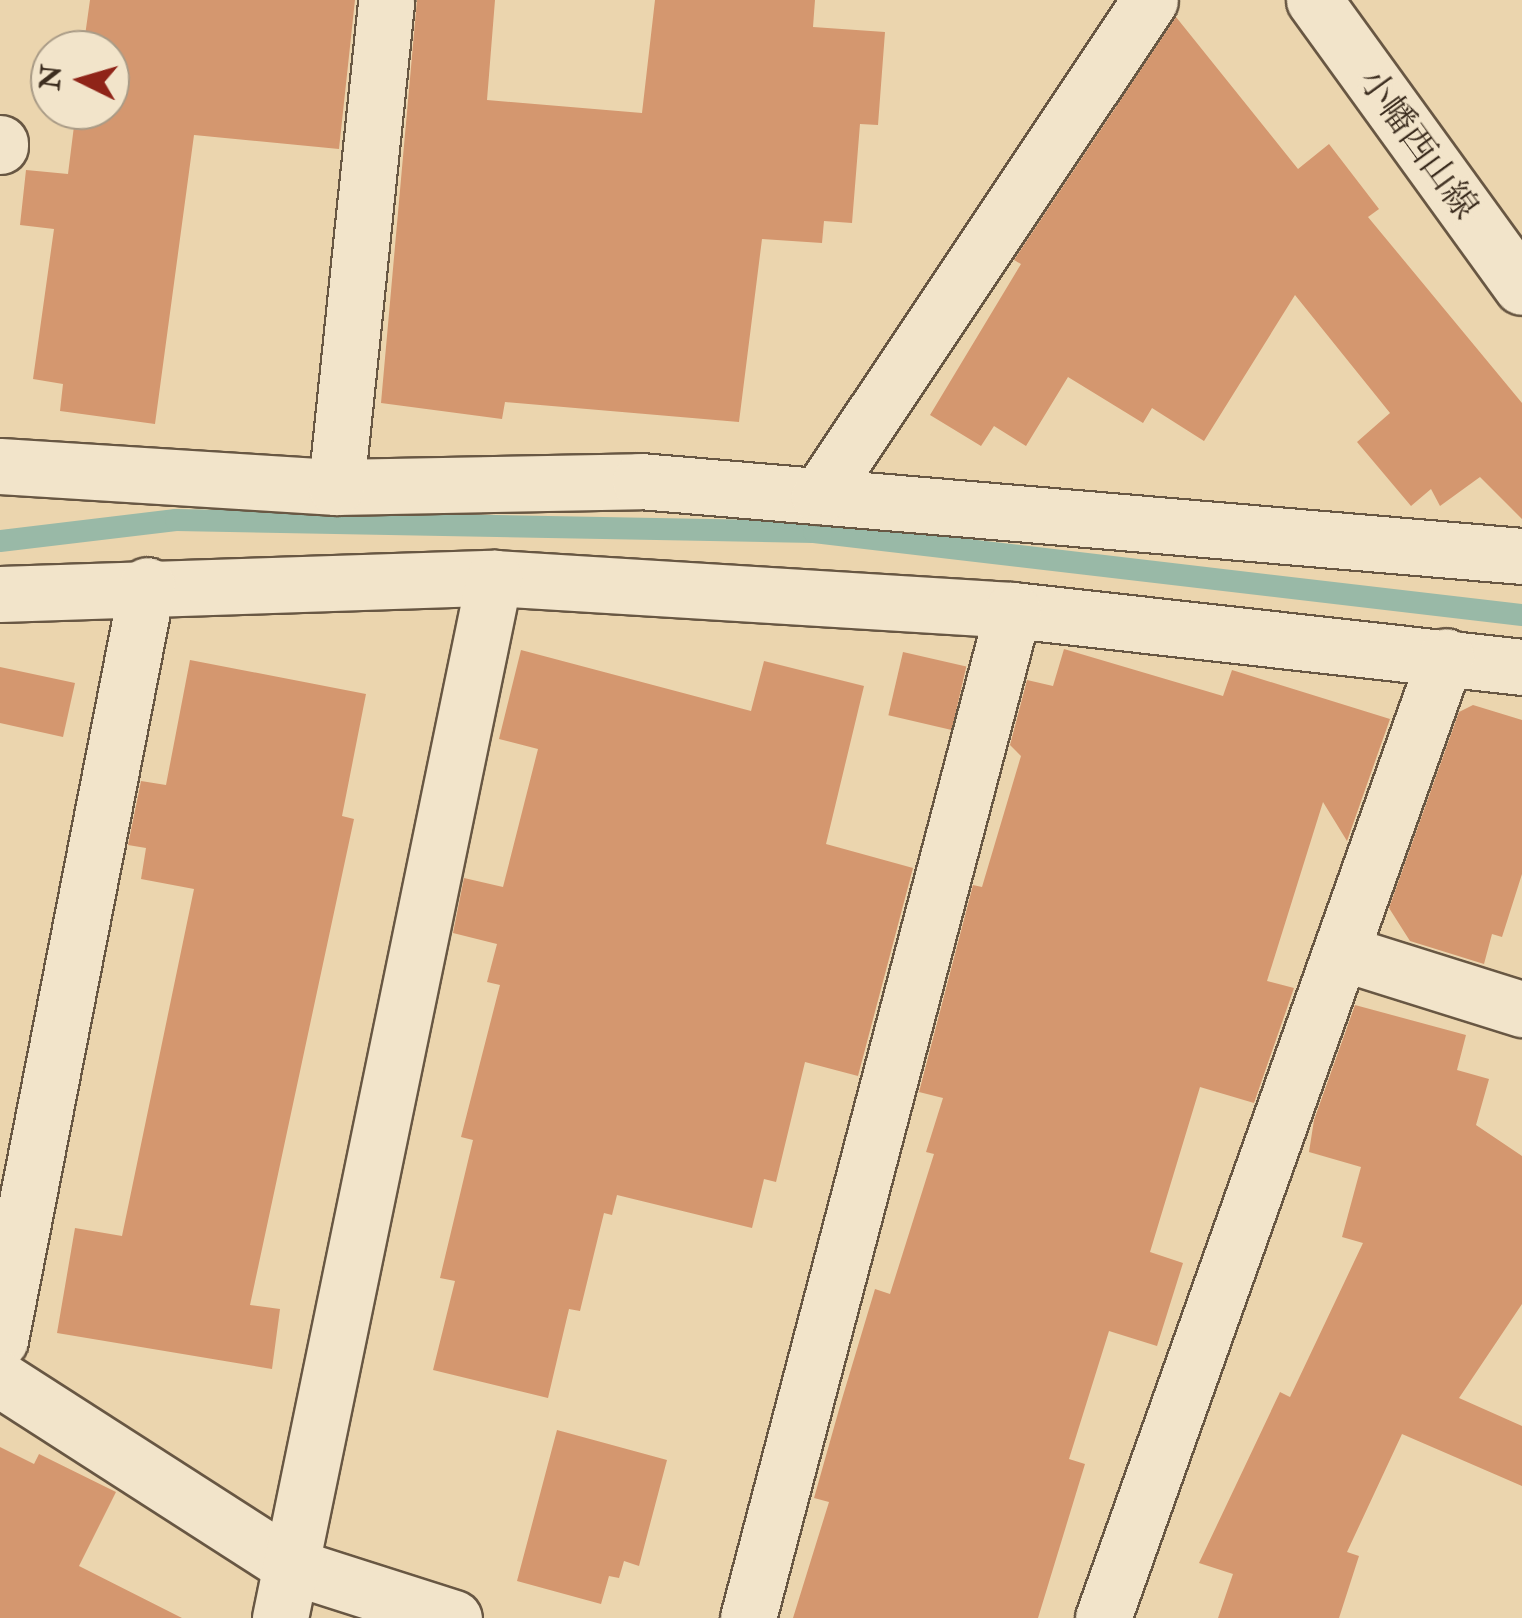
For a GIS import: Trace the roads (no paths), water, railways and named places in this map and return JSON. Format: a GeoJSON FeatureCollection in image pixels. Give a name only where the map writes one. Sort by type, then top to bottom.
{"type":"FeatureCollection","features":[{"type":"Feature","properties":{"kind":"street"},"geometry":{"type":"LineString","coordinates":[[336,488],[386,0]]}},
{"type":"Feature","properties":{"kind":"street"},"geometry":{"type":"LineString","coordinates":[[819,496],[1150,0]]}},
{"type":"Feature","properties":{"kind":"street","name":"小幡西山線"},"geometry":{"type":"LineString","coordinates":[[1314,0],[1522,287]]}},
{"type":"Feature","properties":{"kind":"street"},"geometry":{"type":"LineString","coordinates":[[0,466],[336,488],[640,481],[1522,556]]}},
{"type":"Feature","properties":{"kind":"street"},"geometry":{"type":"LineString","coordinates":[[285,1592],[494,578]]}},
{"type":"Feature","properties":{"kind":"street"},"geometry":{"type":"LineString","coordinates":[[0,594],[146,584],[494,578],[1013,610],[1522,667]]}},
{"type":"Feature","properties":{"kind":"street"},"geometry":{"type":"LineString","coordinates":[[0,1340],[146,584]]}},
{"type":"Feature","properties":{"kind":"street"},"geometry":{"type":"LineString","coordinates":[[748,1618],[1013,610]]}},
{"type":"Feature","properties":{"kind":"street"},"geometry":{"type":"LineString","coordinates":[[1104,1618],[1446,656]]}},
{"type":"Feature","properties":{"kind":"street"},"geometry":{"type":"LineString","coordinates":[[1343,953],[1522,1009]]}},
{"type":"Feature","properties":{"kind":"street"},"geometry":{"type":"LineString","coordinates":[[0,1379],[285,1592],[454,1618]]}},
{"type":"Feature","properties":{"kind":"waterway"},"geometry":{"type":"LineString","coordinates":[[0,541],[176,520],[814,532],[1522,615]]}}]}
